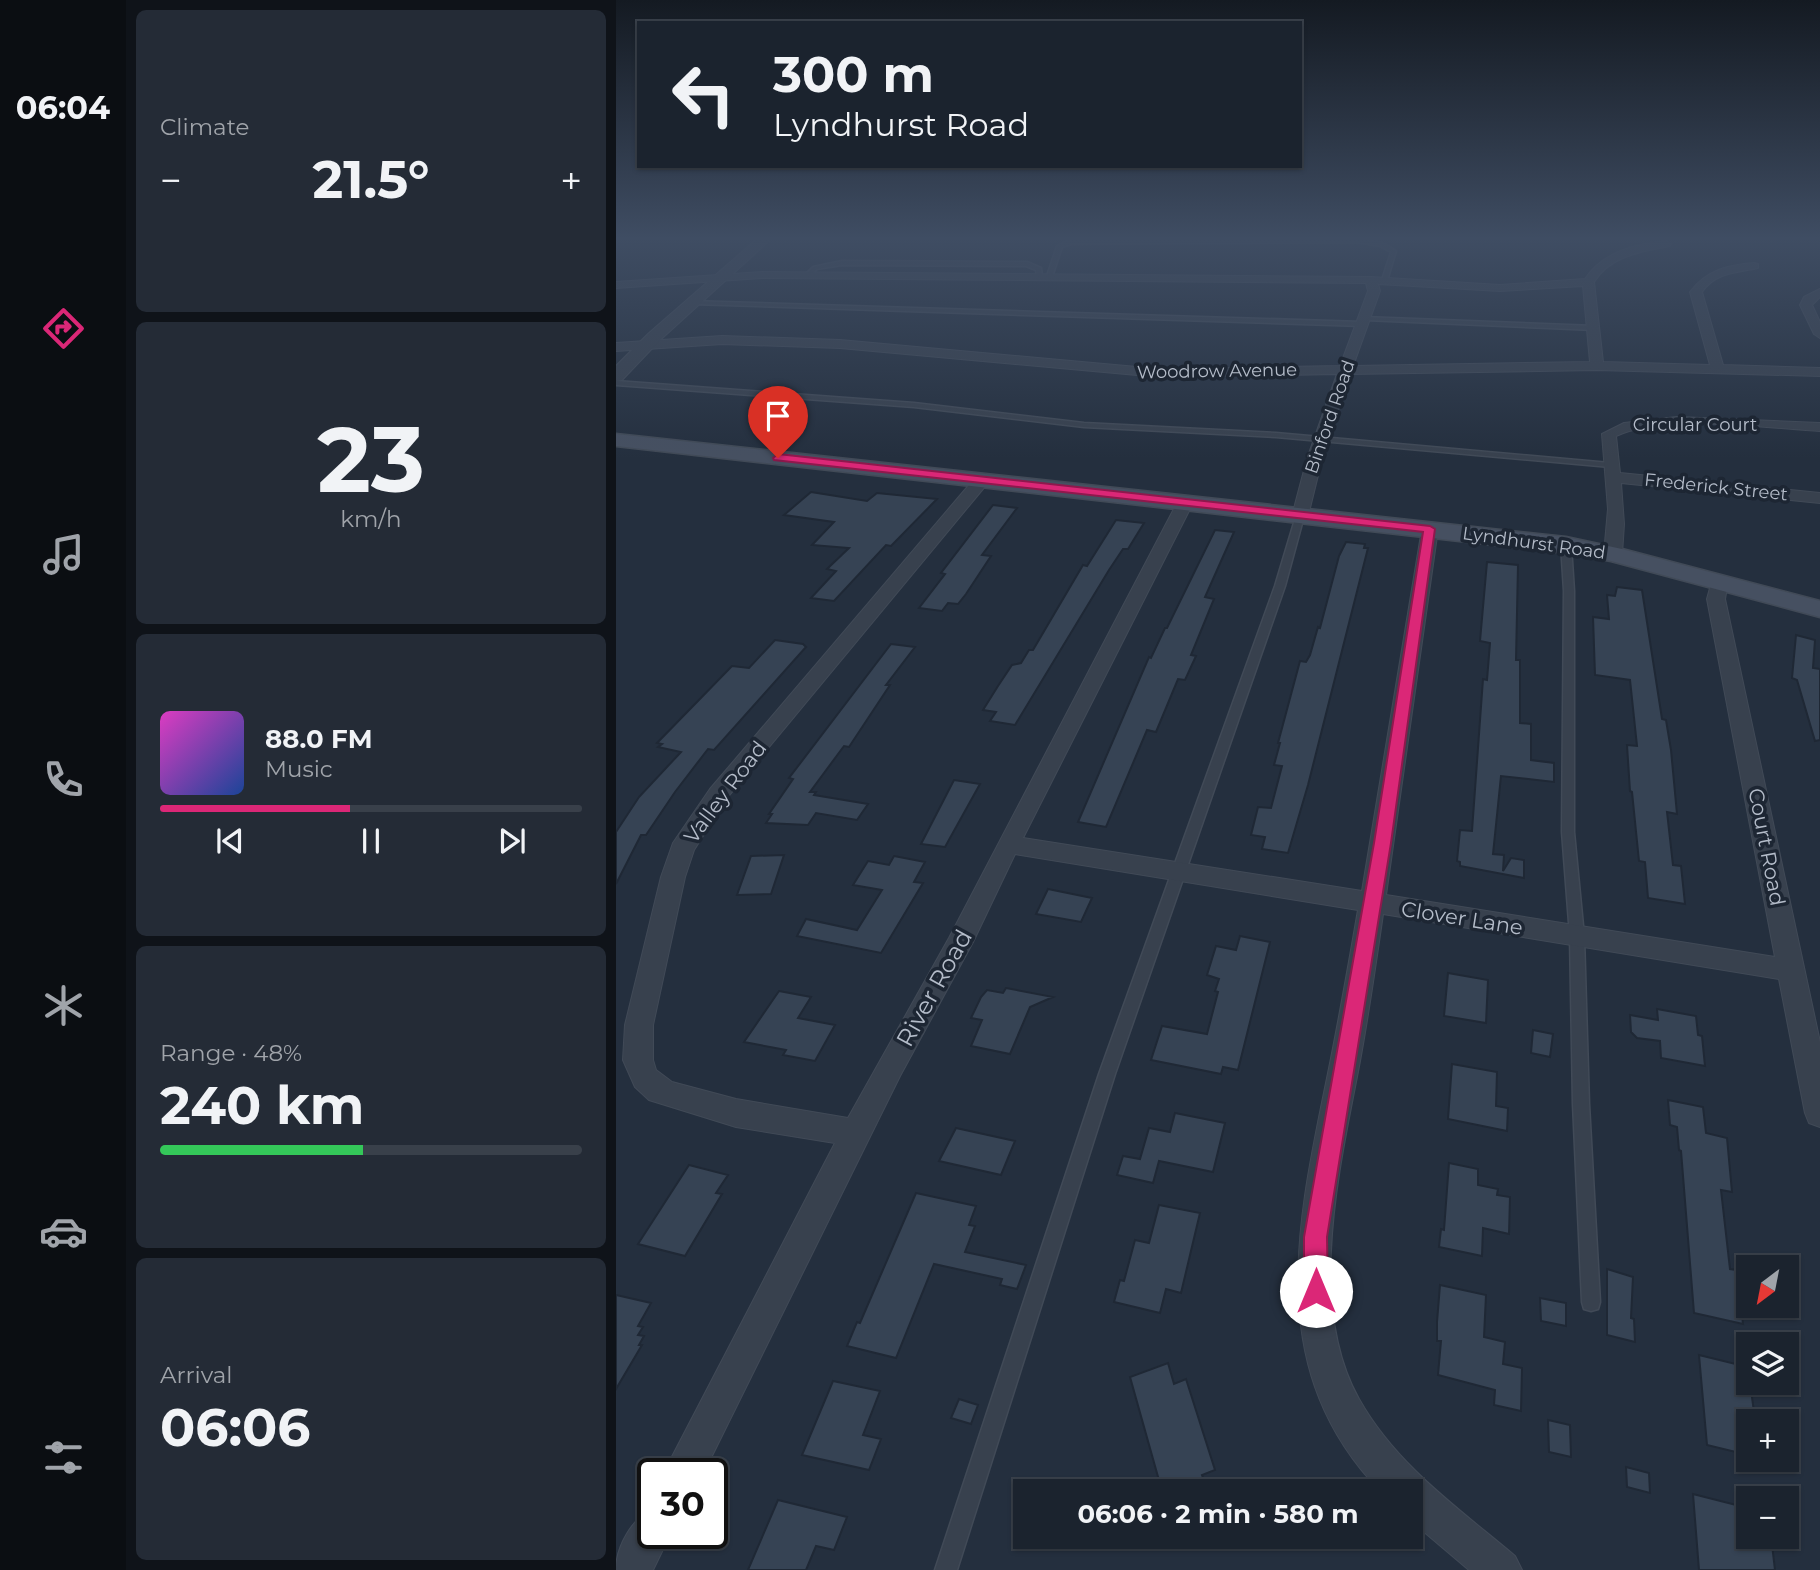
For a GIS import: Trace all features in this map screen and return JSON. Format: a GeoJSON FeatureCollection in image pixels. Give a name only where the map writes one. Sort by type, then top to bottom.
{"type":"FeatureCollection","features":[{"type":"Feature","properties":{"kind":"main road","name":"Lyndhurst Road"},"geometry":{"type":"LineString","coordinates":[[616,440],[1566,545],[1613,554],[1820,609]]}},
{"type":"Feature","properties":{"kind":"street"},"geometry":{"type":"LineString","coordinates":[[616,376],[681,312]]}},
{"type":"Feature","properties":{"kind":"street","name":"Binford Road"},"geometry":{"type":"LineString","coordinates":[[1300,516],[1321,440],[1367,312]]}},
{"type":"Feature","properties":{"kind":"street"},"geometry":{"type":"LineString","coordinates":[[1593,312],[1597,366]]}},
{"type":"Feature","properties":{"kind":"street"},"geometry":{"type":"LineString","coordinates":[[1702,312],[1718,369]]}},
{"type":"Feature","properties":{"kind":"street"},"geometry":{"type":"LineString","coordinates":[[1810,312],[1820,334]]}},
{"type":"Feature","properties":{"kind":"street","name":"Woodrow Avenue"},"geometry":{"type":"LineString","coordinates":[[616,347],[722,340],[840,344],[1159,373],[1597,366],[1820,372]]}},
{"type":"Feature","properties":{"kind":"street","name":"Circular Court"},"geometry":{"type":"LineString","coordinates":[[1613,554],[1617,535],[1609,434],[1626,425],[1639,423],[1820,427]]}},
{"type":"Feature","properties":{"kind":"street","name":"Frederick Street"},"geometry":{"type":"LineString","coordinates":[[1611,471],[1820,498]]}},
{"type":"Feature","properties":{"kind":"street","name":"Valley Road"},"geometry":{"type":"LineString","coordinates":[[856,1133],[736,1113],[660,1091],[645,1078],[638,1060],[639,1026],[673,877],[682,849],[698,823],[718,794],[981,481]]}},
{"type":"Feature","properties":{"kind":"street","name":"River Road"},"geometry":{"type":"LineString","coordinates":[[690,1458],[856,1133],[960,942],[1185,503]]}},
{"type":"Feature","properties":{"kind":"street"},"geometry":{"type":"LineString","coordinates":[[1395,1479],[1356,1431],[1333,1387],[1316,1318],[1316,1237],[1372,903],[1430,529]]}},
{"type":"Feature","properties":{"kind":"street","name":"Court Road"},"geometry":{"type":"LineString","coordinates":[[1719,581],[1716,599],[1820,1113]]}},
{"type":"Feature","properties":{"kind":"street","name":"Clover Lane"},"geometry":{"type":"LineString","coordinates":[[1008,844],[1792,970]]}},
{"type":"Feature","properties":{"kind":"street"},"geometry":{"type":"LineString","coordinates":[[1423,1504],[1501,1570]]}},
{"type":"Feature","properties":{"kind":"street"},"geometry":{"type":"LineString","coordinates":[[631,1570],[642,1549]]}},
{"type":"Feature","properties":{"kind":"lane"},"geometry":{"type":"LineString","coordinates":[[1055,312],[1595,328]]}},
{"type":"Feature","properties":{"kind":"lane"},"geometry":{"type":"LineString","coordinates":[[616,383],[662,384],[914,405],[1084,425],[1220,431],[1611,471]]}},
{"type":"Feature","properties":{"kind":"lane"},"geometry":{"type":"LineString","coordinates":[[946,1570],[1107,1074],[1280,586],[1300,516]]}},
{"type":"Feature","properties":{"kind":"lane"},"geometry":{"type":"LineString","coordinates":[[1566,545],[1569,591],[1568,832],[1577,936],[1581,1104],[1591,1302]]}},
{"type":"Feature","properties":{"kind":"building"},"geometry":{"type":"Polygon","coordinates":[[[811,492],[867,501],[877,493],[937,499],[891,546],[886,545],[834,601],[811,598],[836,571],[827,569],[849,548],[812,545],[834,522],[784,515],[811,492]]]}},
{"type":"Feature","properties":{"kind":"building"},"geometry":{"type":"Polygon","coordinates":[[[993,505],[1017,508],[982,555],[991,556],[966,594],[958,604],[948,603],[942,611],[919,608],[945,574],[941,573],[993,505]]]}},
{"type":"Feature","properties":{"kind":"building"},"geometry":{"type":"Polygon","coordinates":[[[1116,520],[1144,523],[1128,549],[1123,549],[1109,570],[1015,725],[990,721],[996,712],[983,710],[998,686],[1012,665],[1021,663],[1029,650],[1033,650],[1083,565],[1087,566],[1116,520]]]}},
{"type":"Feature","properties":{"kind":"building"},"geometry":{"type":"Polygon","coordinates":[[[1215,530],[1234,532],[1205,597],[1214,599],[1191,655],[1196,656],[1185,680],[1178,679],[1156,732],[1147,730],[1106,827],[1078,822],[1149,657],[1151,658],[1167,628],[1215,530]]]}},
{"type":"Feature","properties":{"kind":"building"},"geometry":{"type":"Polygon","coordinates":[[[1346,542],[1365,544],[1364,548],[1368,548],[1308,785],[1288,853],[1262,849],[1265,837],[1251,835],[1258,807],[1271,808],[1282,766],[1274,765],[1278,743],[1300,661],[1306,662],[1310,655],[1339,556],[1346,542]]]}},
{"type":"Feature","properties":{"kind":"building"},"geometry":{"type":"Polygon","coordinates":[[[1487,562],[1518,565],[1516,660],[1520,660],[1520,723],[1531,724],[1531,760],[1554,763],[1554,782],[1501,776],[1493,854],[1504,855],[1503,871],[1511,858],[1524,860],[1524,878],[1460,866],[1457,861],[1460,830],[1472,831],[1483,679],[1487,680],[1490,643],[1480,641],[1487,562]]]}},
{"type":"Feature","properties":{"kind":"building"},"geometry":{"type":"Polygon","coordinates":[[[1617,587],[1642,590],[1662,719],[1666,720],[1671,750],[1677,814],[1667,812],[1673,865],[1681,866],[1685,904],[1648,898],[1645,862],[1639,861],[1630,791],[1627,745],[1637,746],[1630,680],[1595,675],[1593,617],[1609,619],[1607,595],[1615,596],[1617,587]]]}},
{"type":"Feature","properties":{"kind":"building"},"geometry":{"type":"Polygon","coordinates":[[[1796,635],[1815,640],[1813,668],[1820,669],[1820,740],[1815,741],[1797,680],[1792,678],[1796,635]]]}},
{"type":"Feature","properties":{"kind":"building"},"geometry":{"type":"Polygon","coordinates":[[[775,640],[803,644],[806,647],[714,750],[708,749],[646,835],[641,835],[616,884],[616,832],[639,797],[681,752],[658,747],[662,744],[657,743],[732,666],[749,668],[775,640]]]}},
{"type":"Feature","properties":{"kind":"building"},"geometry":{"type":"Polygon","coordinates":[[[891,644],[915,647],[886,685],[890,685],[849,747],[844,746],[810,792],[816,792],[814,795],[868,804],[857,820],[816,813],[808,825],[766,823],[772,814],[769,814],[793,779],[789,778],[891,644]]]}},
{"type":"Feature","properties":{"kind":"building"},"geometry":{"type":"Polygon","coordinates":[[[954,780],[980,784],[945,847],[921,844],[954,780]]]}},
{"type":"Feature","properties":{"kind":"building"},"geometry":{"type":"Polygon","coordinates":[[[784,855],[771,894],[737,895],[751,856],[784,855]]]}},
{"type":"Feature","properties":{"kind":"building"},"geometry":{"type":"Polygon","coordinates":[[[894,856],[925,862],[914,882],[923,883],[881,953],[797,936],[806,919],[857,930],[882,890],[853,885],[868,861],[889,865],[894,856]]]}},
{"type":"Feature","properties":{"kind":"building"},"geometry":{"type":"Polygon","coordinates":[[[1048,889],[1092,898],[1081,922],[1036,914],[1048,889]]]}},
{"type":"Feature","properties":{"kind":"building"},"geometry":{"type":"Polygon","coordinates":[[[1240,936],[1270,942],[1238,1070],[1223,1067],[1221,1074],[1151,1060],[1162,1026],[1207,1034],[1218,992],[1215,991],[1219,979],[1207,975],[1216,946],[1236,950],[1240,936]]]}},
{"type":"Feature","properties":{"kind":"building"},"geometry":{"type":"Polygon","coordinates":[[[1448,973],[1488,980],[1486,1023],[1444,1016],[1448,973]]]}},
{"type":"Feature","properties":{"kind":"building"},"geometry":{"type":"Polygon","coordinates":[[[1006,988],[1053,997],[1030,1007],[1010,1054],[971,1046],[982,1020],[971,1018],[981,997],[987,990],[1003,993],[1006,988]]]}},
{"type":"Feature","properties":{"kind":"building"},"geometry":{"type":"Polygon","coordinates":[[[779,991],[811,997],[798,1018],[835,1025],[815,1061],[783,1055],[786,1050],[744,1042],[779,991]]]}},
{"type":"Feature","properties":{"kind":"building"},"geometry":{"type":"Polygon","coordinates":[[[1657,1009],[1696,1016],[1698,1035],[1702,1036],[1705,1066],[1661,1058],[1660,1041],[1637,1038],[1631,1032],[1630,1015],[1658,1020],[1657,1009]]]}},
{"type":"Feature","properties":{"kind":"building"},"geometry":{"type":"Polygon","coordinates":[[[1533,1030],[1553,1034],[1550,1057],[1531,1053],[1533,1030]]]}},
{"type":"Feature","properties":{"kind":"building"},"geometry":{"type":"Polygon","coordinates":[[[1452,1064],[1497,1072],[1496,1106],[1508,1108],[1507,1131],[1448,1119],[1452,1064]]]}},
{"type":"Feature","properties":{"kind":"building"},"geometry":{"type":"Polygon","coordinates":[[[1668,1100],[1703,1107],[1706,1133],[1727,1138],[1732,1192],[1721,1190],[1730,1269],[1736,1270],[1736,1318],[1742,1318],[1743,1324],[1694,1313],[1681,1151],[1677,1127],[1670,1125],[1668,1100]]]}},
{"type":"Feature","properties":{"kind":"building"},"geometry":{"type":"Polygon","coordinates":[[[1175,1113],[1225,1123],[1213,1172],[1159,1161],[1153,1183],[1117,1175],[1123,1156],[1140,1159],[1149,1128],[1170,1132],[1175,1113]]]}},
{"type":"Feature","properties":{"kind":"building"},"geometry":{"type":"Polygon","coordinates":[[[956,1128],[1015,1141],[1001,1175],[939,1161],[956,1128]]]}},
{"type":"Feature","properties":{"kind":"building"},"geometry":{"type":"Polygon","coordinates":[[[1449,1163],[1478,1169],[1478,1185],[1498,1189],[1497,1195],[1510,1197],[1509,1234],[1483,1228],[1482,1256],[1439,1247],[1441,1229],[1444,1230],[1449,1163]]]}},
{"type":"Feature","properties":{"kind":"building"},"geometry":{"type":"Polygon","coordinates":[[[689,1165],[728,1175],[716,1193],[722,1194],[685,1256],[638,1244],[689,1165]]]}},
{"type":"Feature","properties":{"kind":"building"},"geometry":{"type":"Polygon","coordinates":[[[916,1193],[976,1206],[969,1225],[975,1226],[965,1252],[1026,1265],[1017,1289],[1000,1285],[1002,1279],[934,1264],[896,1358],[847,1346],[857,1322],[860,1323],[916,1193]]]}},
{"type":"Feature","properties":{"kind":"building"},"geometry":{"type":"Polygon","coordinates":[[[1159,1205],[1200,1213],[1181,1293],[1166,1289],[1160,1313],[1114,1302],[1120,1280],[1124,1281],[1135,1240],[1149,1243],[1159,1205]]]}},
{"type":"Feature","properties":{"kind":"building"},"geometry":{"type":"Polygon","coordinates":[[[1607,1269],[1633,1277],[1631,1318],[1634,1319],[1635,1342],[1607,1335],[1607,1269]]]}},
{"type":"Feature","properties":{"kind":"building"},"geometry":{"type":"Polygon","coordinates":[[[1440,1285],[1486,1295],[1484,1337],[1505,1342],[1503,1364],[1522,1368],[1521,1411],[1494,1405],[1495,1390],[1438,1375],[1441,1341],[1437,1341],[1440,1285]]]}},
{"type":"Feature","properties":{"kind":"building"},"geometry":{"type":"Polygon","coordinates":[[[616,1295],[651,1303],[638,1326],[643,1327],[638,1335],[644,1336],[639,1345],[642,1345],[616,1389],[616,1295]]]}},
{"type":"Feature","properties":{"kind":"building"},"geometry":{"type":"Polygon","coordinates":[[[1540,1298],[1566,1303],[1566,1326],[1541,1321],[1540,1298]]]}},
{"type":"Feature","properties":{"kind":"building"},"geometry":{"type":"Polygon","coordinates":[[[1699,1355],[1736,1364],[1736,1395],[1752,1395],[1754,1409],[1736,1409],[1736,1452],[1707,1445],[1699,1355]]]}},
{"type":"Feature","properties":{"kind":"building"},"geometry":{"type":"Polygon","coordinates":[[[1168,1363],[1174,1384],[1186,1379],[1215,1470],[1202,1475],[1204,1479],[1159,1479],[1130,1377],[1168,1363]]]}},
{"type":"Feature","properties":{"kind":"building"},"geometry":{"type":"Polygon","coordinates":[[[833,1381],[880,1391],[863,1435],[881,1439],[869,1470],[802,1455],[833,1381]]]}},
{"type":"Feature","properties":{"kind":"building"},"geometry":{"type":"Polygon","coordinates":[[[959,1399],[978,1405],[971,1424],[951,1418],[959,1399]]]}},
{"type":"Feature","properties":{"kind":"building"},"geometry":{"type":"Polygon","coordinates":[[[1548,1420],[1570,1425],[1571,1457],[1549,1452],[1548,1420]]]}},
{"type":"Feature","properties":{"kind":"building"},"geometry":{"type":"Polygon","coordinates":[[[1626,1467],[1649,1473],[1650,1493],[1627,1487],[1626,1467]]]}},
{"type":"Feature","properties":{"kind":"building"},"geometry":{"type":"Polygon","coordinates":[[[1693,1494],[1736,1505],[1736,1549],[1773,1549],[1775,1570],[1699,1570],[1693,1494]]]}},
{"type":"Feature","properties":{"kind":"building"},"geometry":{"type":"Polygon","coordinates":[[[778,1500],[847,1517],[834,1550],[816,1546],[806,1570],[748,1570],[778,1500]]]}},
{"type":"Feature","properties":{"kind":"route"},"geometry":{"type":"LineString","coordinates":[[778,458],[1430,529],[1383,843],[1316,1237],[1316,1291]]}}]}
